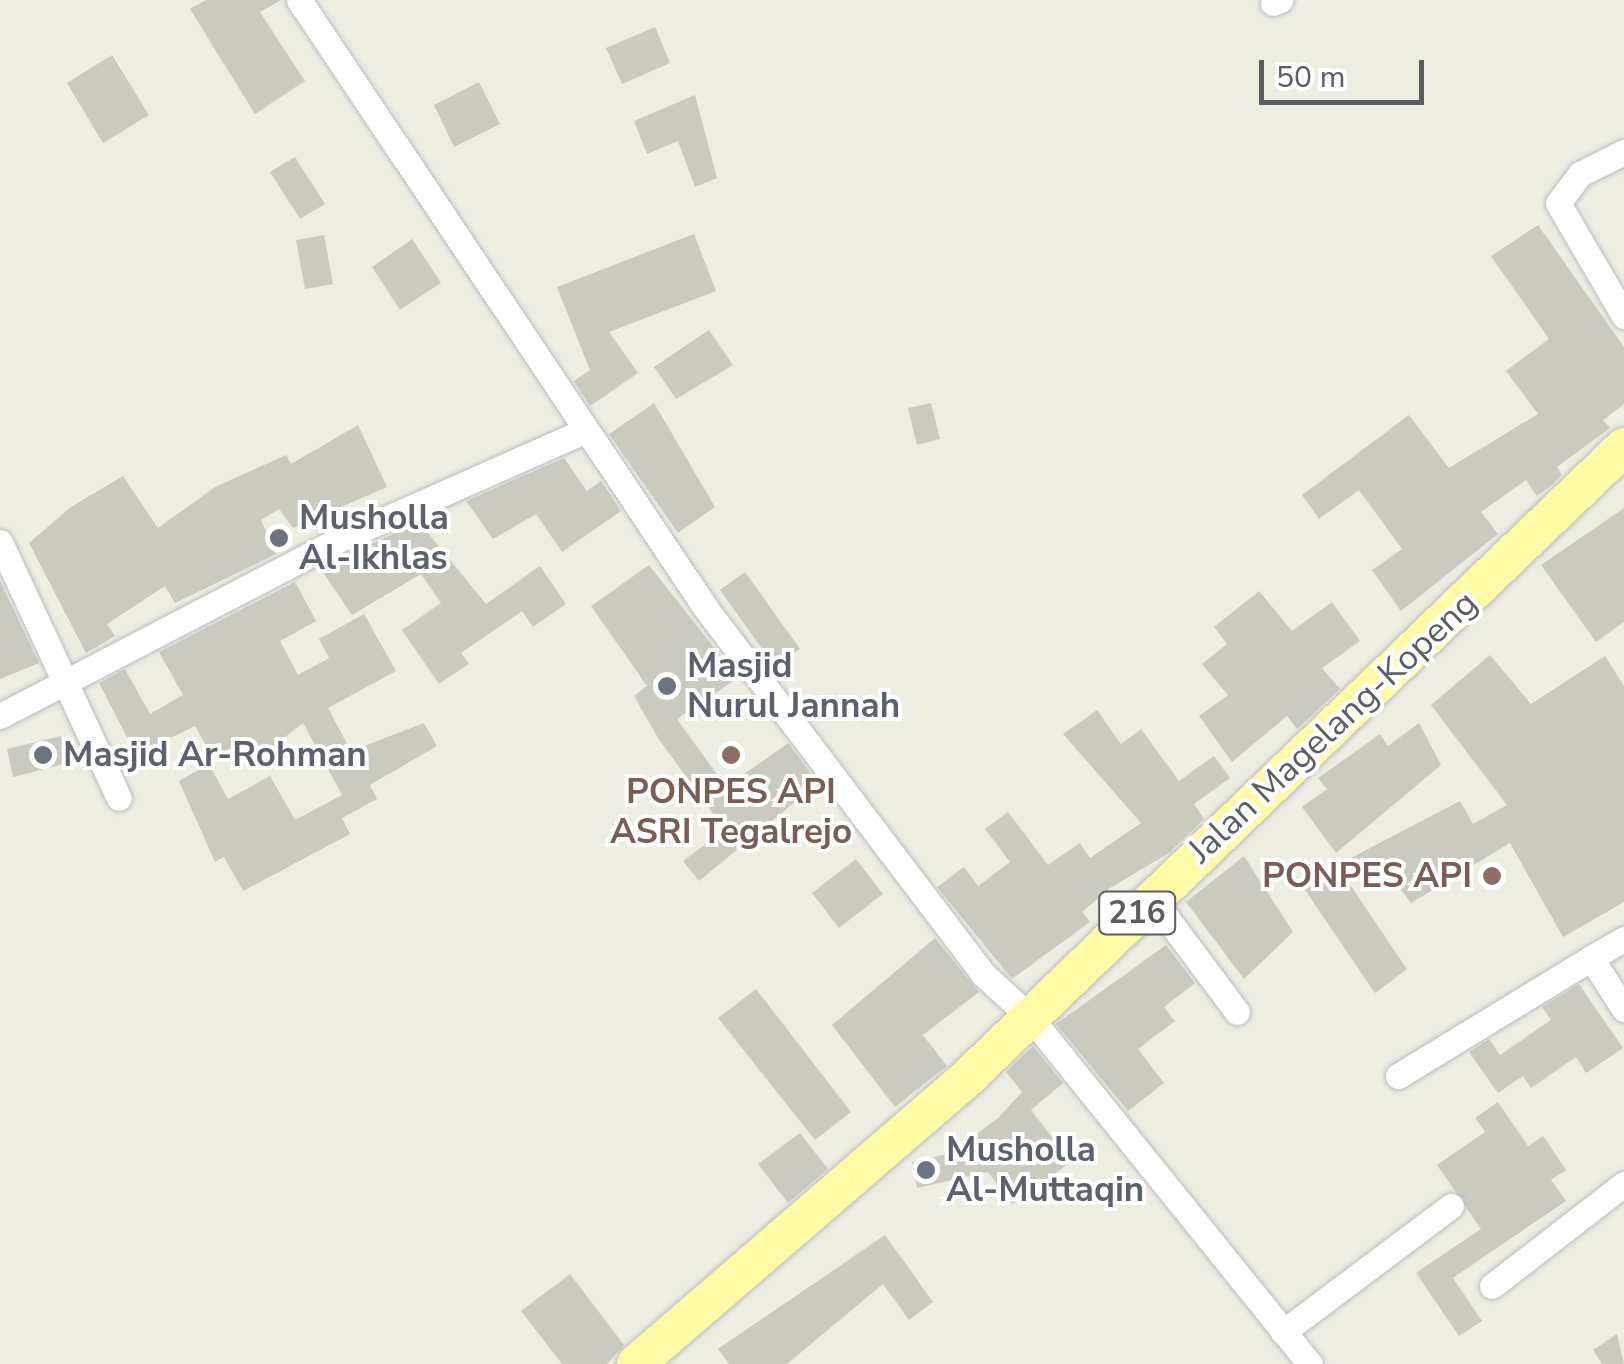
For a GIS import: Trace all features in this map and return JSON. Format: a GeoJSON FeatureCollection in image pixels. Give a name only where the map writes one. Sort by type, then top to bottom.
{"type":"FeatureCollection","features":[{"type":"Feature","properties":{"kind":"main road","name":"Jalan Magelang-Kopeng"},"geometry":{"type":"LineString","coordinates":[[636,1364],[1030,1017],[1624,447]]}},
{"type":"Feature","properties":{"kind":"street"},"geometry":{"type":"LineString","coordinates":[[299,0],[707,610],[983,974],[1030,1017],[1310,1364]]}},
{"type":"Feature","properties":{"kind":"street"},"geometry":{"type":"LineString","coordinates":[[1624,152],[1580,174],[1558,202],[1624,316]]}},
{"type":"Feature","properties":{"kind":"street"},"geometry":{"type":"LineString","coordinates":[[0,716],[338,540],[586,430]]}},
{"type":"Feature","properties":{"kind":"street"},"geometry":{"type":"LineString","coordinates":[[1,540],[119,798]]}},
{"type":"Feature","properties":{"kind":"street"},"geometry":{"type":"LineString","coordinates":[[1152,898],[1238,1012]]}},
{"type":"Feature","properties":{"kind":"street"},"geometry":{"type":"LineString","coordinates":[[1398,1076],[1624,939]]}},
{"type":"Feature","properties":{"kind":"street"},"geometry":{"type":"LineString","coordinates":[[1591,958],[1624,1009]]}},
{"type":"Feature","properties":{"kind":"street"},"geometry":{"type":"LineString","coordinates":[[1492,1286],[1624,1184]]}},
{"type":"Feature","properties":{"kind":"street"},"geometry":{"type":"LineString","coordinates":[[1284,1332],[1451,1206]]}},
{"type":"Feature","properties":{"kind":"building"},"geometry":{"type":"Polygon","coordinates":[[[206,0],[281,0],[260,12],[305,81],[255,114],[190,9],[206,0]]]}},
{"type":"Feature","properties":{"kind":"building"},"geometry":{"type":"Polygon","coordinates":[[[655,27],[670,63],[622,84],[606,48],[655,27]]]}},
{"type":"Feature","properties":{"kind":"building"},"geometry":{"type":"Polygon","coordinates":[[[112,55],[149,115],[103,143],[67,83],[112,55]]]}},
{"type":"Feature","properties":{"kind":"building"},"geometry":{"type":"Polygon","coordinates":[[[479,82],[500,124],[454,147],[434,105],[479,82]]]}},
{"type":"Feature","properties":{"kind":"building"},"geometry":{"type":"Polygon","coordinates":[[[695,95],[717,178],[695,187],[678,141],[647,154],[634,121],[695,95]]]}},
{"type":"Feature","properties":{"kind":"building"},"geometry":{"type":"Polygon","coordinates":[[[295,157],[325,204],[300,219],[270,172],[295,157]]]}},
{"type":"Feature","properties":{"kind":"building"},"geometry":{"type":"Polygon","coordinates":[[[1538,225],[1624,347],[1624,404],[1603,420],[1610,428],[1557,467],[1562,475],[1552,485],[1537,496],[1526,480],[1481,512],[1498,534],[1401,611],[1372,570],[1402,549],[1359,490],[1319,519],[1302,495],[1409,415],[1449,468],[1538,414],[1506,371],[1549,339],[1491,256],[1538,225]]]}},
{"type":"Feature","properties":{"kind":"building"},"geometry":{"type":"Polygon","coordinates":[[[694,234],[716,291],[609,332],[638,373],[590,406],[574,381],[590,370],[557,287],[694,234]]]}},
{"type":"Feature","properties":{"kind":"building"},"geometry":{"type":"Polygon","coordinates":[[[324,235],[333,284],[305,289],[296,240],[324,235]]]}},
{"type":"Feature","properties":{"kind":"building"},"geometry":{"type":"Polygon","coordinates":[[[412,239],[441,283],[400,310],[372,267],[412,239]]]}},
{"type":"Feature","properties":{"kind":"building"},"geometry":{"type":"Polygon","coordinates":[[[709,330],[733,365],[676,399],[654,367],[709,330]]]}},
{"type":"Feature","properties":{"kind":"building"},"geometry":{"type":"Polygon","coordinates":[[[654,403],[715,507],[678,533],[609,434],[654,403]]]}},
{"type":"Feature","properties":{"kind":"building"},"geometry":{"type":"Polygon","coordinates":[[[931,403],[940,439],[917,445],[908,408],[931,403]]]}},
{"type":"Feature","properties":{"kind":"building"},"geometry":{"type":"Polygon","coordinates":[[[358,425],[387,487],[293,528],[279,509],[261,520],[276,554],[175,603],[165,586],[107,624],[115,636],[86,653],[29,543],[71,507],[123,476],[158,528],[215,487],[286,455],[291,464],[358,425]]]}},
{"type":"Feature","properties":{"kind":"building"},"geometry":{"type":"Polygon","coordinates":[[[564,458],[587,491],[601,481],[621,511],[562,552],[536,514],[493,539],[466,501],[564,458]]]}},
{"type":"Feature","properties":{"kind":"building"},"geometry":{"type":"Polygon","coordinates":[[[1624,508],[1624,622],[1596,642],[1541,565],[1624,508]]]}},
{"type":"Feature","properties":{"kind":"building"},"geometry":{"type":"Polygon","coordinates":[[[419,522],[486,604],[540,566],[566,604],[533,627],[522,611],[461,653],[469,664],[439,684],[402,630],[441,603],[421,574],[352,615],[320,568],[419,522]]]}},
{"type":"Feature","properties":{"kind":"building"},"geometry":{"type":"Polygon","coordinates":[[[649,565],[738,678],[677,719],[726,787],[788,743],[818,783],[699,881],[683,861],[725,830],[658,738],[634,696],[647,686],[591,606],[649,565]]]}},
{"type":"Feature","properties":{"kind":"building"},"geometry":{"type":"Polygon","coordinates":[[[745,572],[800,649],[775,667],[720,590],[745,572]]]}},
{"type":"Feature","properties":{"kind":"building"},"geometry":{"type":"Polygon","coordinates":[[[0,581],[39,663],[0,679],[0,581]]]}},
{"type":"Feature","properties":{"kind":"building"},"geometry":{"type":"Polygon","coordinates":[[[295,582],[316,621],[280,641],[298,675],[329,658],[319,639],[364,614],[396,671],[328,708],[351,751],[424,723],[437,746],[370,785],[377,799],[342,818],[350,834],[243,891],[224,857],[215,862],[179,781],[209,764],[228,799],[270,776],[295,820],[342,795],[303,723],[250,765],[239,744],[213,758],[195,726],[136,755],[99,683],[125,669],[150,714],[183,695],[159,652],[295,582]]]}},
{"type":"Feature","properties":{"kind":"building"},"geometry":{"type":"Polygon","coordinates":[[[1259,591],[1292,631],[1332,602],[1360,641],[1322,668],[1340,689],[1297,729],[1287,716],[1232,762],[1199,716],[1228,695],[1202,664],[1227,644],[1214,627],[1259,591]]]}},
{"type":"Feature","properties":{"kind":"building"},"geometry":{"type":"Polygon","coordinates":[[[1490,655],[1531,704],[1605,656],[1624,686],[1624,902],[1563,937],[1510,843],[1411,903],[1380,861],[1349,883],[1407,969],[1375,993],[1301,884],[1460,801],[1473,824],[1507,805],[1431,705],[1490,655]]]}},
{"type":"Feature","properties":{"kind":"building"},"geometry":{"type":"Polygon","coordinates":[[[1097,710],[1121,744],[1141,729],[1179,781],[1214,756],[1230,778],[1194,804],[1204,819],[1169,853],[1110,888],[1082,912],[1090,922],[1012,979],[937,887],[964,867],[978,886],[1010,862],[985,829],[1008,812],[1048,865],[1080,843],[1090,858],[1141,823],[1063,734],[1097,710]]]}},
{"type":"Feature","properties":{"kind":"building"},"geometry":{"type":"Polygon","coordinates":[[[1419,723],[1441,765],[1336,853],[1302,807],[1327,789],[1318,778],[1380,734],[1388,746],[1419,723]]]}},
{"type":"Feature","properties":{"kind":"building"},"geometry":{"type":"Polygon","coordinates":[[[61,736],[68,763],[13,777],[7,749],[61,736]]]}},
{"type":"Feature","properties":{"kind":"building"},"geometry":{"type":"Polygon","coordinates":[[[1244,856],[1293,932],[1244,979],[1186,902],[1244,856]]]}},
{"type":"Feature","properties":{"kind":"building"},"geometry":{"type":"Polygon","coordinates":[[[856,859],[883,894],[839,928],[812,893],[856,859]]]}},
{"type":"Feature","properties":{"kind":"building"},"geometry":{"type":"Polygon","coordinates":[[[935,938],[979,992],[923,1035],[947,1066],[895,1107],[832,1025],[935,938]]]}},
{"type":"Feature","properties":{"kind":"building"},"geometry":{"type":"Polygon","coordinates":[[[1166,945],[1195,983],[1164,1007],[1175,1021],[1138,1049],[1164,1083],[1128,1111],[1056,1024],[1166,945]]]}},
{"type":"Feature","properties":{"kind":"building"},"geometry":{"type":"Polygon","coordinates":[[[1579,984],[1623,1048],[1586,1073],[1576,1057],[1531,1088],[1523,1076],[1498,1093],[1469,1052],[1489,1039],[1500,1055],[1551,1020],[1542,1007],[1579,984]]]}},
{"type":"Feature","properties":{"kind":"building"},"geometry":{"type":"Polygon","coordinates":[[[756,989],[851,1112],[815,1140],[718,1018],[756,989]]]}},
{"type":"Feature","properties":{"kind":"building"},"geometry":{"type":"Polygon","coordinates":[[[1033,1046],[1063,1083],[1031,1110],[1071,1162],[1012,1204],[988,1172],[917,1188],[912,1162],[952,1153],[999,1117],[1022,1092],[1006,1072],[1033,1046]]]}},
{"type":"Feature","properties":{"kind":"building"},"geometry":{"type":"Polygon","coordinates":[[[1498,1102],[1528,1146],[1543,1136],[1566,1170],[1551,1180],[1566,1201],[1453,1278],[1482,1321],[1459,1336],[1416,1273],[1481,1229],[1437,1165],[1485,1132],[1475,1118],[1498,1102]]]}},
{"type":"Feature","properties":{"kind":"building"},"geometry":{"type":"Polygon","coordinates":[[[800,1133],[828,1169],[788,1203],[758,1164],[800,1133]]]}},
{"type":"Feature","properties":{"kind":"building"},"geometry":{"type":"Polygon","coordinates":[[[885,1235],[933,1302],[909,1320],[883,1284],[787,1364],[729,1364],[718,1349],[885,1235]]]}},
{"type":"Feature","properties":{"kind":"building"},"geometry":{"type":"Polygon","coordinates":[[[570,1274],[624,1345],[607,1364],[562,1364],[521,1311],[570,1274]]]}},
{"type":"Feature","properties":{"kind":"building"},"geometry":{"type":"Polygon","coordinates":[[[1617,1334],[1624,1364],[1602,1364],[1593,1350],[1617,1334]]]}},
{"type":"Feature","properties":{"kind":"place","name":"Musholla Al-Ikhlas"},"geometry":{"type":"Point","coordinates":[279,538]}},
{"type":"Feature","properties":{"kind":"place","name":"Masjid Nurul Jannah"},"geometry":{"type":"Point","coordinates":[667,686]}},
{"type":"Feature","properties":{"kind":"place","name":"Masjid Ar-Rohman"},"geometry":{"type":"Point","coordinates":[43,755]}},
{"type":"Feature","properties":{"kind":"place","name":"PONPES API ASRI Tegalrejo"},"geometry":{"type":"Point","coordinates":[731,755]}},
{"type":"Feature","properties":{"kind":"place","name":"PONPES API"},"geometry":{"type":"Point","coordinates":[1492,876]}},
{"type":"Feature","properties":{"kind":"place","name":"Musholla Al-Muttaqin"},"geometry":{"type":"Point","coordinates":[926,1170]}}]}
